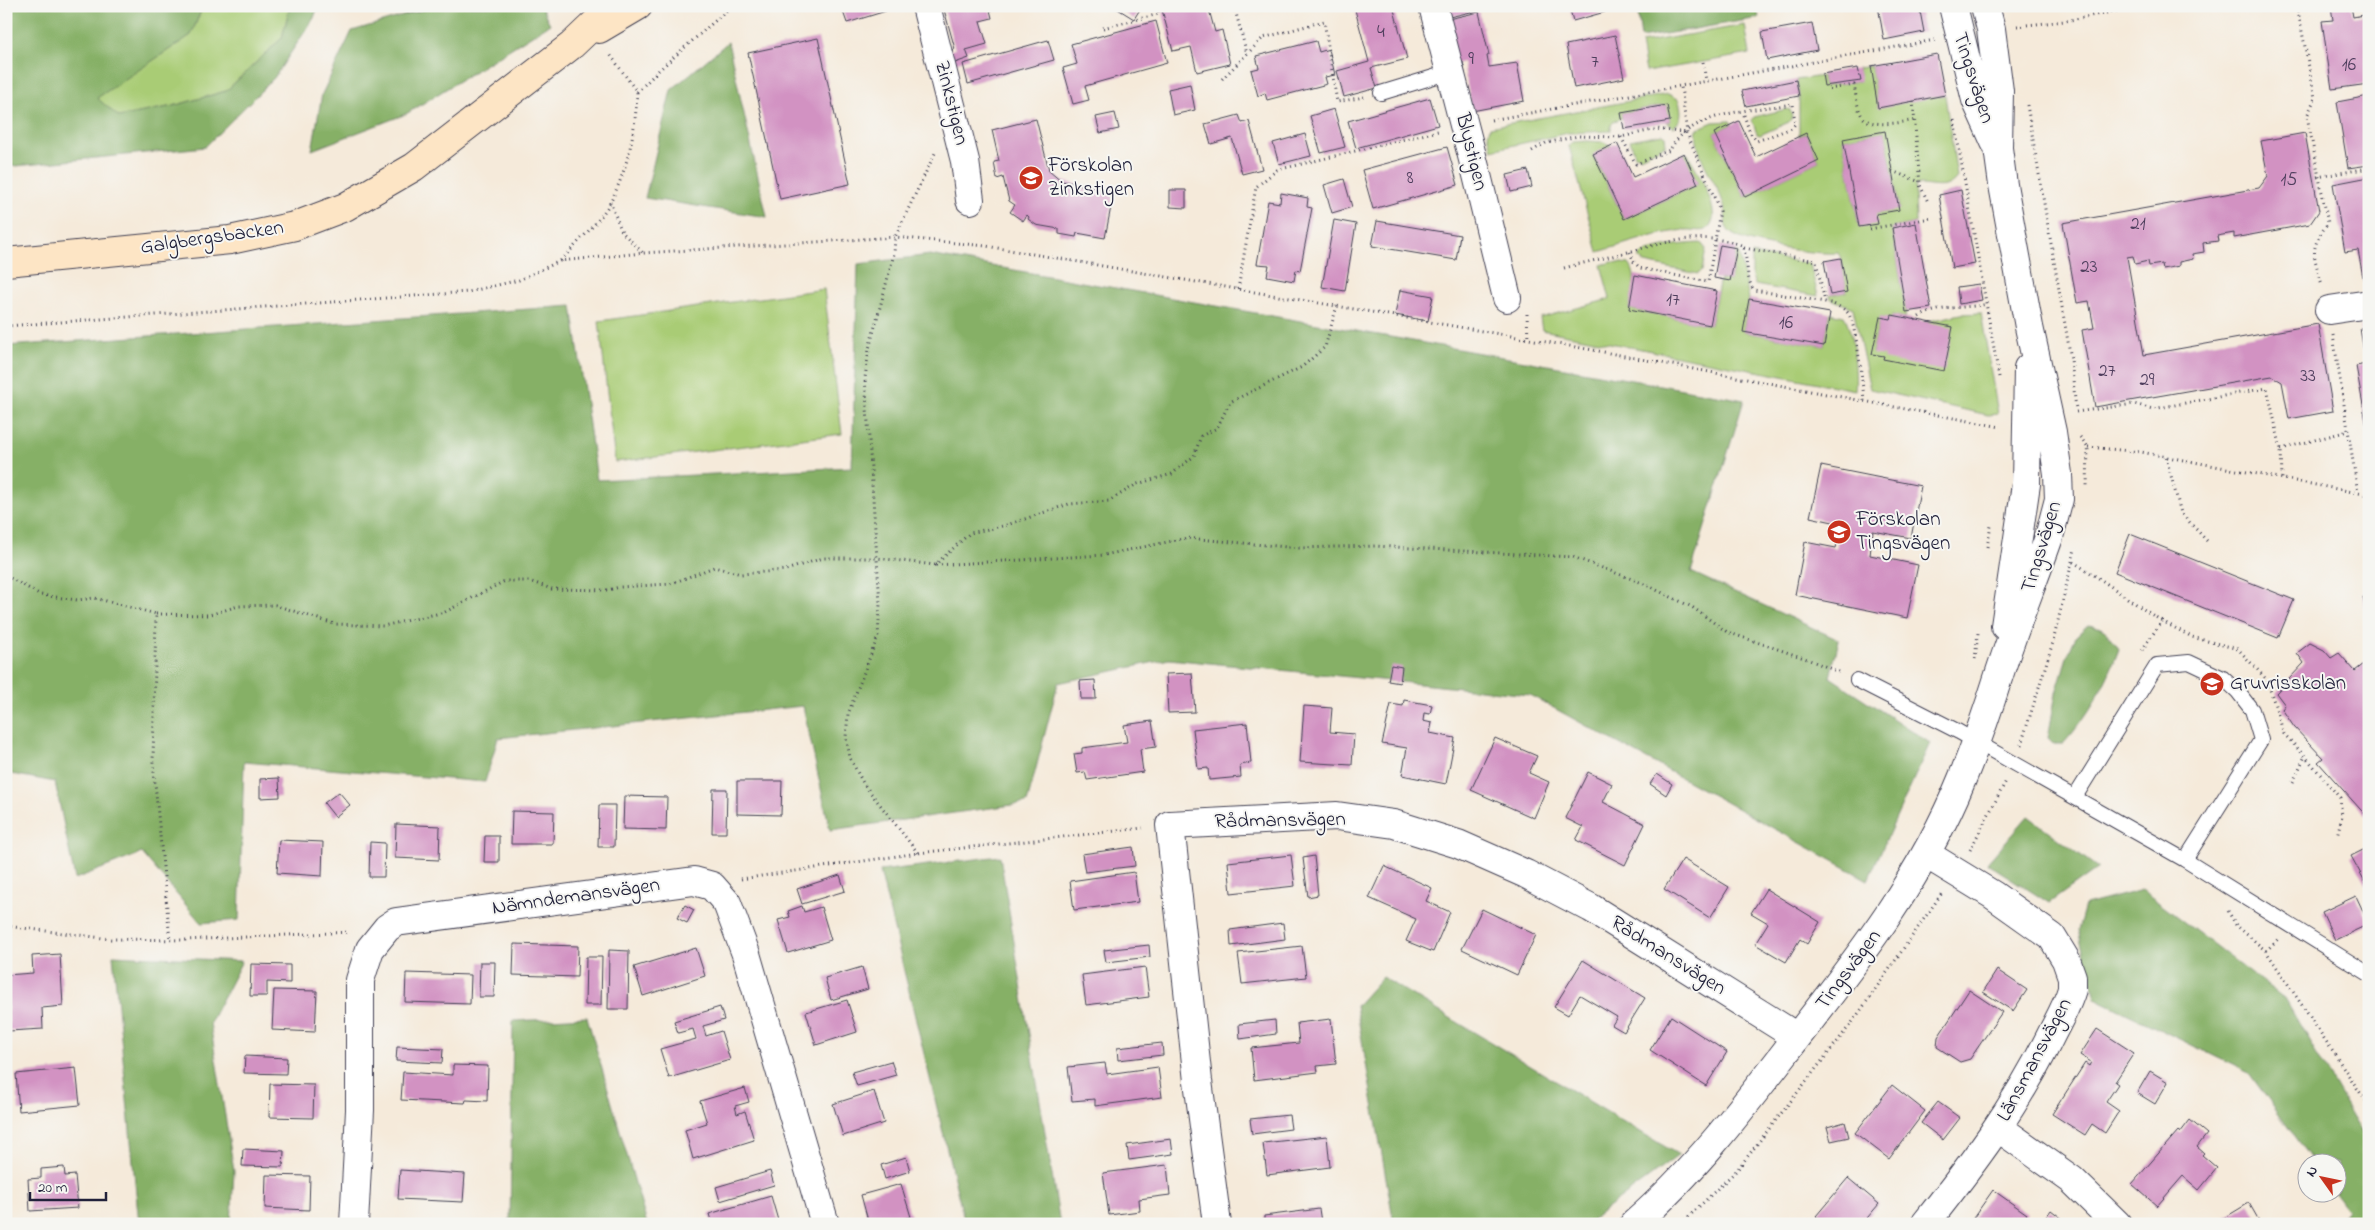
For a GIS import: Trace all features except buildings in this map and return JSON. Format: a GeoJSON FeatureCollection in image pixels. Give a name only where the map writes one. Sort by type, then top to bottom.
{"type":"FeatureCollection","features":[{"type":"Feature","properties":{"kind":"street"},"geometry":{"type":"LineString","coordinates":[[572,45],[613,6]]}},
{"type":"Feature","properties":{"kind":"street"},"geometry":{"type":"LineString","coordinates":[[572,45],[638,6]]}},
{"type":"Feature","properties":{"kind":"street","name":"Zinkstigen"},"geometry":{"type":"LineString","coordinates":[[926,6],[966,161],[970,200]]}},
{"type":"Feature","properties":{"kind":"street","name":"Blystigen"},"geometry":{"type":"LineString","coordinates":[[1433,6],[1507,298]]}},
{"type":"Feature","properties":{"kind":"street","name":"Tingsvägen"},"geometry":{"type":"LineString","coordinates":[[1953,6],[1958,35],[1976,100],[1998,148]]}},
{"type":"Feature","properties":{"kind":"street","name":"Tingsvägen"},"geometry":{"type":"LineString","coordinates":[[1634,1224],[1656,1205],[1762,1085],[1797,1037],[1840,984],[1884,923],[1926,854],[1962,779],[1976,742],[1986,672],[2039,431],[2029,327],[1998,148],[1999,91],[1991,29],[1985,6]]}},
{"type":"Feature","properties":{"kind":"street","name":"Galgbergsbacken"},"geometry":{"type":"LineString","coordinates":[[6,262],[230,240],[304,222],[345,206],[414,167],[572,45]]}},
{"type":"Feature","properties":{"kind":"street"},"geometry":{"type":"LineString","coordinates":[[2329,310],[2369,304]]}},
{"type":"Feature","properties":{"kind":"street","name":"Rådmansvägen"},"geometry":{"type":"LineString","coordinates":[[1170,825],[1337,816],[1394,824],[1458,844],[1526,874],[1591,908],[1797,1037]]}},
{"type":"Feature","properties":{"kind":"street"},"geometry":{"type":"LineString","coordinates":[[1170,825],[1198,1081],[1217,1224]]}},
{"type":"Feature","properties":{"kind":"street","name":"Länsmansvägen"},"geometry":{"type":"LineString","coordinates":[[1925,1224],[1999,1128],[2038,1061],[2070,997],[2072,977],[2066,960],[2052,937],[1926,854]]}},
{"type":"Feature","properties":{"kind":"street"},"geometry":{"type":"LineString","coordinates":[[702,882],[719,892],[727,903],[746,954],[825,1224]]}},
{"type":"Feature","properties":{"kind":"street","name":"Nämndemansvägen"},"geometry":{"type":"LineString","coordinates":[[387,928],[396,922],[677,883],[702,882]]}},
{"type":"Feature","properties":{"kind":"street"},"geometry":{"type":"LineString","coordinates":[[354,1224],[360,1110],[360,980],[370,949],[387,928]]}},
{"type":"Feature","properties":{"kind":"street"},"geometry":{"type":"LineString","coordinates":[[1999,1128],[2072,1180],[2117,1224]]}},
{"type":"Feature","properties":{"kind":"lane"},"geometry":{"type":"LineString","coordinates":[[1381,93],[1450,72]]}},
{"type":"Feature","properties":{"kind":"lane"},"geometry":{"type":"LineString","coordinates":[[2075,797],[2157,665],[2189,662],[2223,678],[2238,692],[2252,710],[2261,740],[2185,860]]}},
{"type":"Feature","properties":{"kind":"lane"},"geometry":{"type":"LineString","coordinates":[[1857,680],[1976,742],[2185,860],[2369,974]]}},
{"type":"Feature","properties":{"kind":"path"},"geometry":{"type":"LineString","coordinates":[[637,92],[659,70],[732,6]]}},
{"type":"Feature","properties":{"kind":"path"},"geometry":{"type":"LineString","coordinates":[[1103,28],[1159,14],[1157,6]]}},
{"type":"Feature","properties":{"kind":"path"},"geometry":{"type":"LineString","coordinates":[[1234,6],[1247,55]]}},
{"type":"Feature","properties":{"kind":"path"},"geometry":{"type":"LineString","coordinates":[[2015,35],[2014,26],[2065,21],[2141,6]]}},
{"type":"Feature","properties":{"kind":"path"},"geometry":{"type":"LineString","coordinates":[[2297,6],[2315,98],[2307,116],[2317,177],[2328,223],[2317,238],[2313,252],[2329,310],[2358,493]]}},
{"type":"Feature","properties":{"kind":"path"},"geometry":{"type":"LineString","coordinates":[[1222,79],[1263,38],[1324,21],[1337,102],[1381,93]]}},
{"type":"Feature","properties":{"kind":"path"},"geometry":{"type":"LineString","coordinates":[[1238,289],[1256,187],[1277,170],[1464,125],[1958,35]]}},
{"type":"Feature","properties":{"kind":"path"},"geometry":{"type":"LineString","coordinates":[[560,261],[610,202],[628,156],[636,112],[637,92],[604,46]]}},
{"type":"Feature","properties":{"kind":"path"},"geometry":{"type":"LineString","coordinates":[[1703,62],[1706,82]]}},
{"type":"Feature","properties":{"kind":"path"},"geometry":{"type":"LineString","coordinates":[[1828,90],[1854,85],[1862,115],[1871,122],[1888,124],[1916,120]]}},
{"type":"Feature","properties":{"kind":"path"},"geometry":{"type":"LineString","coordinates":[[1630,252],[1634,262],[1640,268],[1708,282],[1720,211],[1687,133],[1681,86]]}},
{"type":"Feature","properties":{"kind":"path"},"geometry":{"type":"LineString","coordinates":[[1913,101],[1920,182],[1928,202]]}},
{"type":"Feature","properties":{"kind":"path"},"geometry":{"type":"LineString","coordinates":[[6,326],[468,292],[519,280],[560,261],[643,252],[895,237],[986,246],[1593,350],[1984,425],[2039,431],[2076,432],[2071,359],[2027,101]]}},
{"type":"Feature","properties":{"kind":"path"},"geometry":{"type":"LineString","coordinates":[[1621,137],[1636,164],[1670,150],[1674,143],[1687,133],[1690,128],[1702,121],[1743,112],[1793,104],[1794,124],[1792,128],[1757,141],[1750,134],[1743,112]]}},
{"type":"Feature","properties":{"kind":"path"},"geometry":{"type":"LineString","coordinates":[[1954,117],[2000,382]]}},
{"type":"Feature","properties":{"kind":"path"},"geometry":{"type":"LineString","coordinates":[[1532,150],[1546,143],[1578,136],[1621,137],[1657,129],[1687,133]]}},
{"type":"Feature","properties":{"kind":"path"},"geometry":{"type":"LineString","coordinates":[[918,853],[862,783],[850,758],[846,738],[848,714],[878,636],[880,604],[865,378],[869,349],[894,254],[895,237],[938,147]]}},
{"type":"Feature","properties":{"kind":"path"},"geometry":{"type":"LineString","coordinates":[[2317,177],[2369,168]]}},
{"type":"Feature","properties":{"kind":"path"},"geometry":{"type":"LineString","coordinates":[[1892,171],[1920,182]]}},
{"type":"Feature","properties":{"kind":"path"},"geometry":{"type":"LineString","coordinates":[[610,202],[622,232],[643,252]]}},
{"type":"Feature","properties":{"kind":"path"},"geometry":{"type":"LineString","coordinates":[[1868,226],[1869,228],[1879,228],[1931,218]]}},
{"type":"Feature","properties":{"kind":"path"},"geometry":{"type":"LineString","coordinates":[[1564,268],[1678,240],[1696,237],[1716,238],[1741,245],[1744,248],[1816,261],[1825,302]]}},
{"type":"Feature","properties":{"kind":"path"},"geometry":{"type":"LineString","coordinates":[[1744,248],[1749,281],[1754,290],[1825,302],[1841,307],[1850,315],[1863,380],[1864,401]]}},
{"type":"Feature","properties":{"kind":"path"},"geometry":{"type":"LineString","coordinates":[[1915,320],[1920,316],[1937,311],[1987,304]]}},
{"type":"Feature","properties":{"kind":"path"},"geometry":{"type":"LineString","coordinates":[[935,565],[970,533],[1007,525],[1069,504],[1109,501],[1137,484],[1172,474],[1194,456],[1201,436],[1217,428],[1230,402],[1302,367],[1325,347],[1337,306]]}},
{"type":"Feature","properties":{"kind":"path"},"geometry":{"type":"LineString","coordinates":[[2076,412],[2134,404],[2153,409],[2267,388],[2281,449],[2282,479]]}},
{"type":"Feature","properties":{"kind":"path"},"geometry":{"type":"LineString","coordinates":[[2281,449],[2348,432]]}},
{"type":"Feature","properties":{"kind":"path"},"geometry":{"type":"LineString","coordinates":[[2086,487],[2088,447],[2166,457],[2369,495]]}},
{"type":"Feature","properties":{"kind":"path"},"geometry":{"type":"LineString","coordinates":[[2166,457],[2181,514],[2207,541]]}},
{"type":"Feature","properties":{"kind":"path"},"geometry":{"type":"LineString","coordinates":[[1986,555],[1992,517]]}},
{"type":"Feature","properties":{"kind":"path"},"geometry":{"type":"LineString","coordinates":[[6,576],[40,595],[77,600],[95,598],[156,614],[209,615],[238,606],[275,606],[334,624],[383,626],[444,612],[505,581],[529,581],[552,588],[608,590],[620,587],[670,584],[714,566],[741,574],[786,570],[823,558],[877,558],[935,565],[1104,555],[1187,538],[1299,548],[1375,546],[1573,557],[1640,582],[1692,607],[1727,632],[1807,659],[1857,680]]}},
{"type":"Feature","properties":{"kind":"path"},"geometry":{"type":"LineString","coordinates":[[1681,1224],[1737,1170],[1854,1020],[1956,872],[1980,833],[2013,764],[2054,642],[2076,546]]}},
{"type":"Feature","properties":{"kind":"path"},"geometry":{"type":"LineString","coordinates":[[2073,562],[2104,581],[2129,601],[2162,621]]}},
{"type":"Feature","properties":{"kind":"path"},"geometry":{"type":"LineString","coordinates":[[156,614],[153,762],[170,940]]}},
{"type":"Feature","properties":{"kind":"path"},"geometry":{"type":"LineString","coordinates":[[1979,624],[1986,672]]}},
{"type":"Feature","properties":{"kind":"path"},"geometry":{"type":"LineString","coordinates":[[2293,782],[2306,756]]}},
{"type":"Feature","properties":{"kind":"path"},"geometry":{"type":"LineString","coordinates":[[702,882],[734,880],[918,853],[1170,825]]}},
{"type":"Feature","properties":{"kind":"path"},"geometry":{"type":"LineString","coordinates":[[2207,874],[2236,925],[2266,951],[2369,1106]]}},
{"type":"Feature","properties":{"kind":"path"},"geometry":{"type":"LineString","coordinates":[[6,926],[111,939],[170,940],[345,933],[387,928]]}},
{"type":"Feature","properties":{"kind":"green space"},"geometry":{"type":"Polygon","coordinates":[[[6,6],[203,6],[191,35],[97,98],[119,117],[173,106],[226,91],[282,38],[290,6],[318,6],[314,18],[274,78],[205,147],[6,167],[6,6]]]}},
{"type":"Feature","properties":{"kind":"green space"},"geometry":{"type":"Polygon","coordinates":[[[203,6],[290,6],[282,38],[226,91],[173,106],[119,117],[96,98],[191,35],[203,6]]]}},
{"type":"Feature","properties":{"kind":"green space"},"geometry":{"type":"Polygon","coordinates":[[[436,6],[541,6],[550,24],[406,114],[312,150],[322,94],[352,31],[436,6]]]}},
{"type":"Feature","properties":{"kind":"green space"},"geometry":{"type":"Polygon","coordinates":[[[1637,6],[1757,6],[1759,18],[1641,38],[1637,6]]]}},
{"type":"Feature","properties":{"kind":"green space"},"geometry":{"type":"Polygon","coordinates":[[[1745,25],[1750,54],[1646,72],[1641,43],[1745,25]]]}},
{"type":"Feature","properties":{"kind":"green space"},"geometry":{"type":"Polygon","coordinates":[[[728,42],[767,217],[645,198],[671,90],[728,42]]]}},
{"type":"Feature","properties":{"kind":"green space"},"geometry":{"type":"Polygon","coordinates":[[[1871,66],[1878,107],[1945,95],[1957,177],[1948,185],[1938,187],[1915,185],[1916,223],[1892,228],[1906,312],[1905,318],[1892,315],[1891,319],[1880,318],[1872,353],[1925,322],[1961,314],[1981,313],[1998,414],[1988,415],[1870,389],[1853,308],[1831,299],[1830,295],[1847,292],[1841,258],[1838,253],[1798,251],[1762,244],[1735,235],[1727,228],[1722,198],[1699,151],[1697,129],[1713,122],[1730,121],[1732,124],[1714,133],[1745,197],[1819,161],[1806,133],[1799,136],[1799,96],[1796,80],[1822,76],[1824,86],[1860,81],[1858,68],[1871,66]],[[1885,131],[1843,139],[1859,227],[1876,214],[1899,209],[1885,131]]]}},
{"type":"Feature","properties":{"kind":"green space"},"geometry":{"type":"Polygon","coordinates":[[[1668,94],[1678,99],[1680,107],[1681,115],[1679,121],[1673,127],[1666,122],[1670,121],[1666,105],[1621,113],[1622,118],[1614,121],[1611,125],[1611,131],[1568,133],[1492,150],[1488,134],[1490,127],[1668,94]]]}},
{"type":"Feature","properties":{"kind":"green space"},"geometry":{"type":"Polygon","coordinates":[[[1787,109],[1790,110],[1792,117],[1789,122],[1760,135],[1757,134],[1752,120],[1754,117],[1787,109]]]}},
{"type":"Feature","properties":{"kind":"green space"},"geometry":{"type":"Polygon","coordinates":[[[1662,134],[1665,136],[1666,145],[1640,157],[1635,155],[1630,140],[1662,134]]]}},
{"type":"Feature","properties":{"kind":"green space"},"geometry":{"type":"Polygon","coordinates":[[[1573,142],[1604,142],[1611,146],[1593,155],[1624,219],[1698,184],[1684,153],[1688,154],[1710,198],[1713,216],[1710,227],[1700,231],[1685,230],[1663,234],[1598,252],[1569,146],[1573,142]]]}},
{"type":"Feature","properties":{"kind":"green space"},"geometry":{"type":"Polygon","coordinates":[[[1701,243],[1706,249],[1702,271],[1698,274],[1645,263],[1640,259],[1640,255],[1654,249],[1701,243]]]}},
{"type":"Feature","properties":{"kind":"green space"},"geometry":{"type":"Polygon","coordinates":[[[1737,251],[1749,299],[1743,332],[1824,346],[1830,313],[1844,316],[1850,331],[1854,352],[1855,390],[1542,330],[1540,318],[1610,299],[1601,265],[1612,262],[1629,264],[1634,274],[1634,285],[1629,309],[1710,325],[1720,279],[1730,281],[1737,251]]]}},
{"type":"Feature","properties":{"kind":"green space"},"geometry":{"type":"Polygon","coordinates":[[[1752,254],[1810,264],[1818,296],[1755,285],[1752,276],[1752,254]]]}},
{"type":"Feature","properties":{"kind":"green space"},"geometry":{"type":"Polygon","coordinates":[[[930,255],[1744,400],[1691,572],[1839,640],[1830,677],[1930,743],[1868,880],[1530,695],[1169,659],[1058,683],[1027,803],[830,830],[803,706],[498,738],[485,782],[244,762],[239,920],[201,923],[142,853],[75,879],[55,782],[6,773],[6,346],[572,306],[597,480],[852,467],[858,264],[930,255]]]}},
{"type":"Feature","properties":{"kind":"green space"},"geometry":{"type":"Polygon","coordinates":[[[824,289],[842,434],[615,462],[599,321],[824,289]]]}},
{"type":"Feature","properties":{"kind":"green space"},"geometry":{"type":"Polygon","coordinates":[[[2088,625],[2099,627],[2103,630],[2119,649],[2102,688],[2088,712],[2063,744],[2054,744],[2048,738],[2056,693],[2067,657],[2076,636],[2088,625]]]}},
{"type":"Feature","properties":{"kind":"green space"},"geometry":{"type":"Polygon","coordinates":[[[2028,816],[2098,868],[2049,903],[1987,863],[2028,816]]]}},
{"type":"Feature","properties":{"kind":"green space"},"geometry":{"type":"Polygon","coordinates":[[[1000,856],[1060,1224],[965,1224],[880,871],[1000,856]]]}},
{"type":"Feature","properties":{"kind":"green space"},"geometry":{"type":"Polygon","coordinates":[[[2142,890],[2285,999],[2369,1145],[2369,1224],[2336,1224],[2347,1210],[2341,1202],[2348,1202],[2348,1152],[2306,1152],[2249,1073],[2095,998],[2078,930],[2085,905],[2142,890]]]}},
{"type":"Feature","properties":{"kind":"green space"},"geometry":{"type":"Polygon","coordinates":[[[113,955],[242,961],[210,1023],[234,1171],[231,1224],[139,1224],[113,955]]]}},
{"type":"Feature","properties":{"kind":"green space"},"geometry":{"type":"Polygon","coordinates":[[[1382,977],[1679,1155],[1586,1224],[1394,1224],[1356,1006],[1382,977]]]}},
{"type":"Feature","properties":{"kind":"green space"},"geometry":{"type":"Polygon","coordinates":[[[587,1017],[647,1224],[510,1224],[513,1021],[587,1017]]]}},
{"type":"Feature","properties":{"kind":"place","name":"Förskolan Zinkstigen"},"geometry":{"type":"Point","coordinates":[1031,178]}},
{"type":"Feature","properties":{"kind":"place","name":"Förskolan Tingsvägen"},"geometry":{"type":"Point","coordinates":[1839,532]}},
{"type":"Feature","properties":{"kind":"place","name":"Gruvrisskolan"},"geometry":{"type":"Point","coordinates":[2212,684]}}]}
